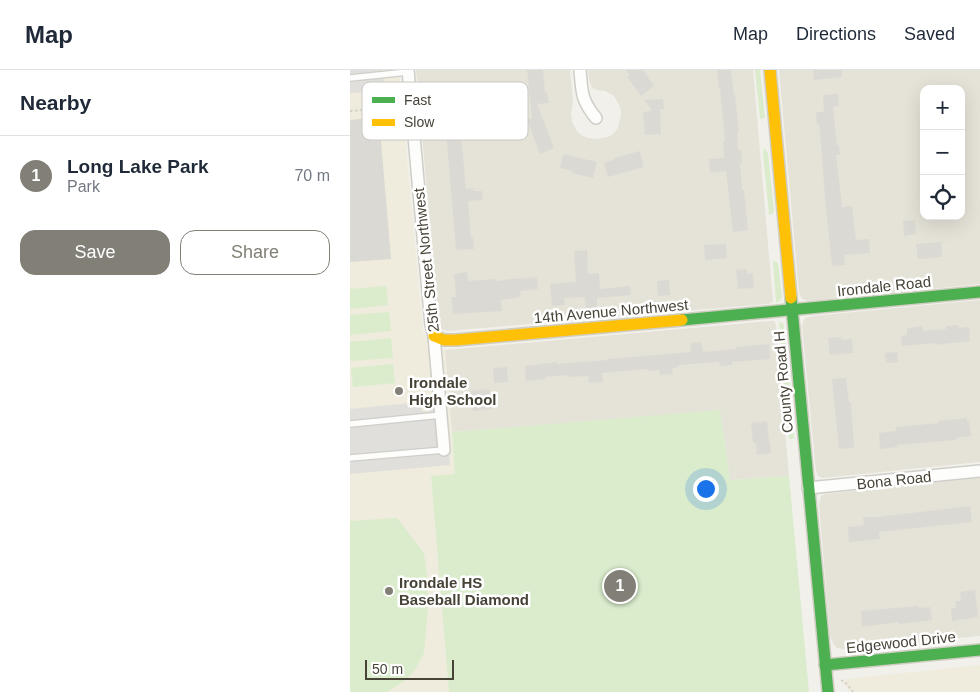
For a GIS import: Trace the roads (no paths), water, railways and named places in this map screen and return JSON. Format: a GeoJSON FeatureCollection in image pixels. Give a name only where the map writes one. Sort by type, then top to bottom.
{"type":"FeatureCollection","features":[{"type":"Feature","properties":{"kind":"street"},"geometry":{"type":"LineString","coordinates":[[580,70],[582,97],[587,108],[596,118]]}},
{"type":"Feature","properties":{"kind":"street","name":"County Road H"},"geometry":{"type":"LineString","coordinates":[[770,70],[828,692]]}},
{"type":"Feature","properties":{"kind":"street","name":"25th Street Northwest"},"geometry":{"type":"LineString","coordinates":[[415,140],[444,450]]}},
{"type":"Feature","properties":{"kind":"street","name":"Irondale Road"},"geometry":{"type":"LineString","coordinates":[[792,310],[980,292]]}},
{"type":"Feature","properties":{"kind":"street","name":"14th Avenue Northwest"},"geometry":{"type":"LineString","coordinates":[[434,336],[444,340],[456,340],[792,310]]}},
{"type":"Feature","properties":{"kind":"street","name":"Bona Road"},"geometry":{"type":"LineString","coordinates":[[808,488],[980,471]]}},
{"type":"Feature","properties":{"kind":"street","name":"Edgewood Drive"},"geometry":{"type":"LineString","coordinates":[[825,665],[980,650]]}},
{"type":"Feature","properties":{"kind":"lane"},"geometry":{"type":"LineString","coordinates":[[350,78],[376,73],[408,71]]}},
{"type":"Feature","properties":{"kind":"lane"},"geometry":{"type":"LineString","coordinates":[[350,424],[441,415]]}},
{"type":"Feature","properties":{"kind":"lane"},"geometry":{"type":"LineString","coordinates":[[350,458],[444,450]]}},
{"type":"Feature","properties":{"kind":"place","name":"Irondale High School"},"geometry":{"type":"Point","coordinates":[399,391]}},
{"type":"Feature","properties":{"kind":"place","name":"Long Lake Park"},"geometry":{"type":"Point","coordinates":[620,586]}},
{"type":"Feature","properties":{"kind":"place","name":"Irondale HS Baseball Diamond"},"geometry":{"type":"Point","coordinates":[389,591]}}]}
